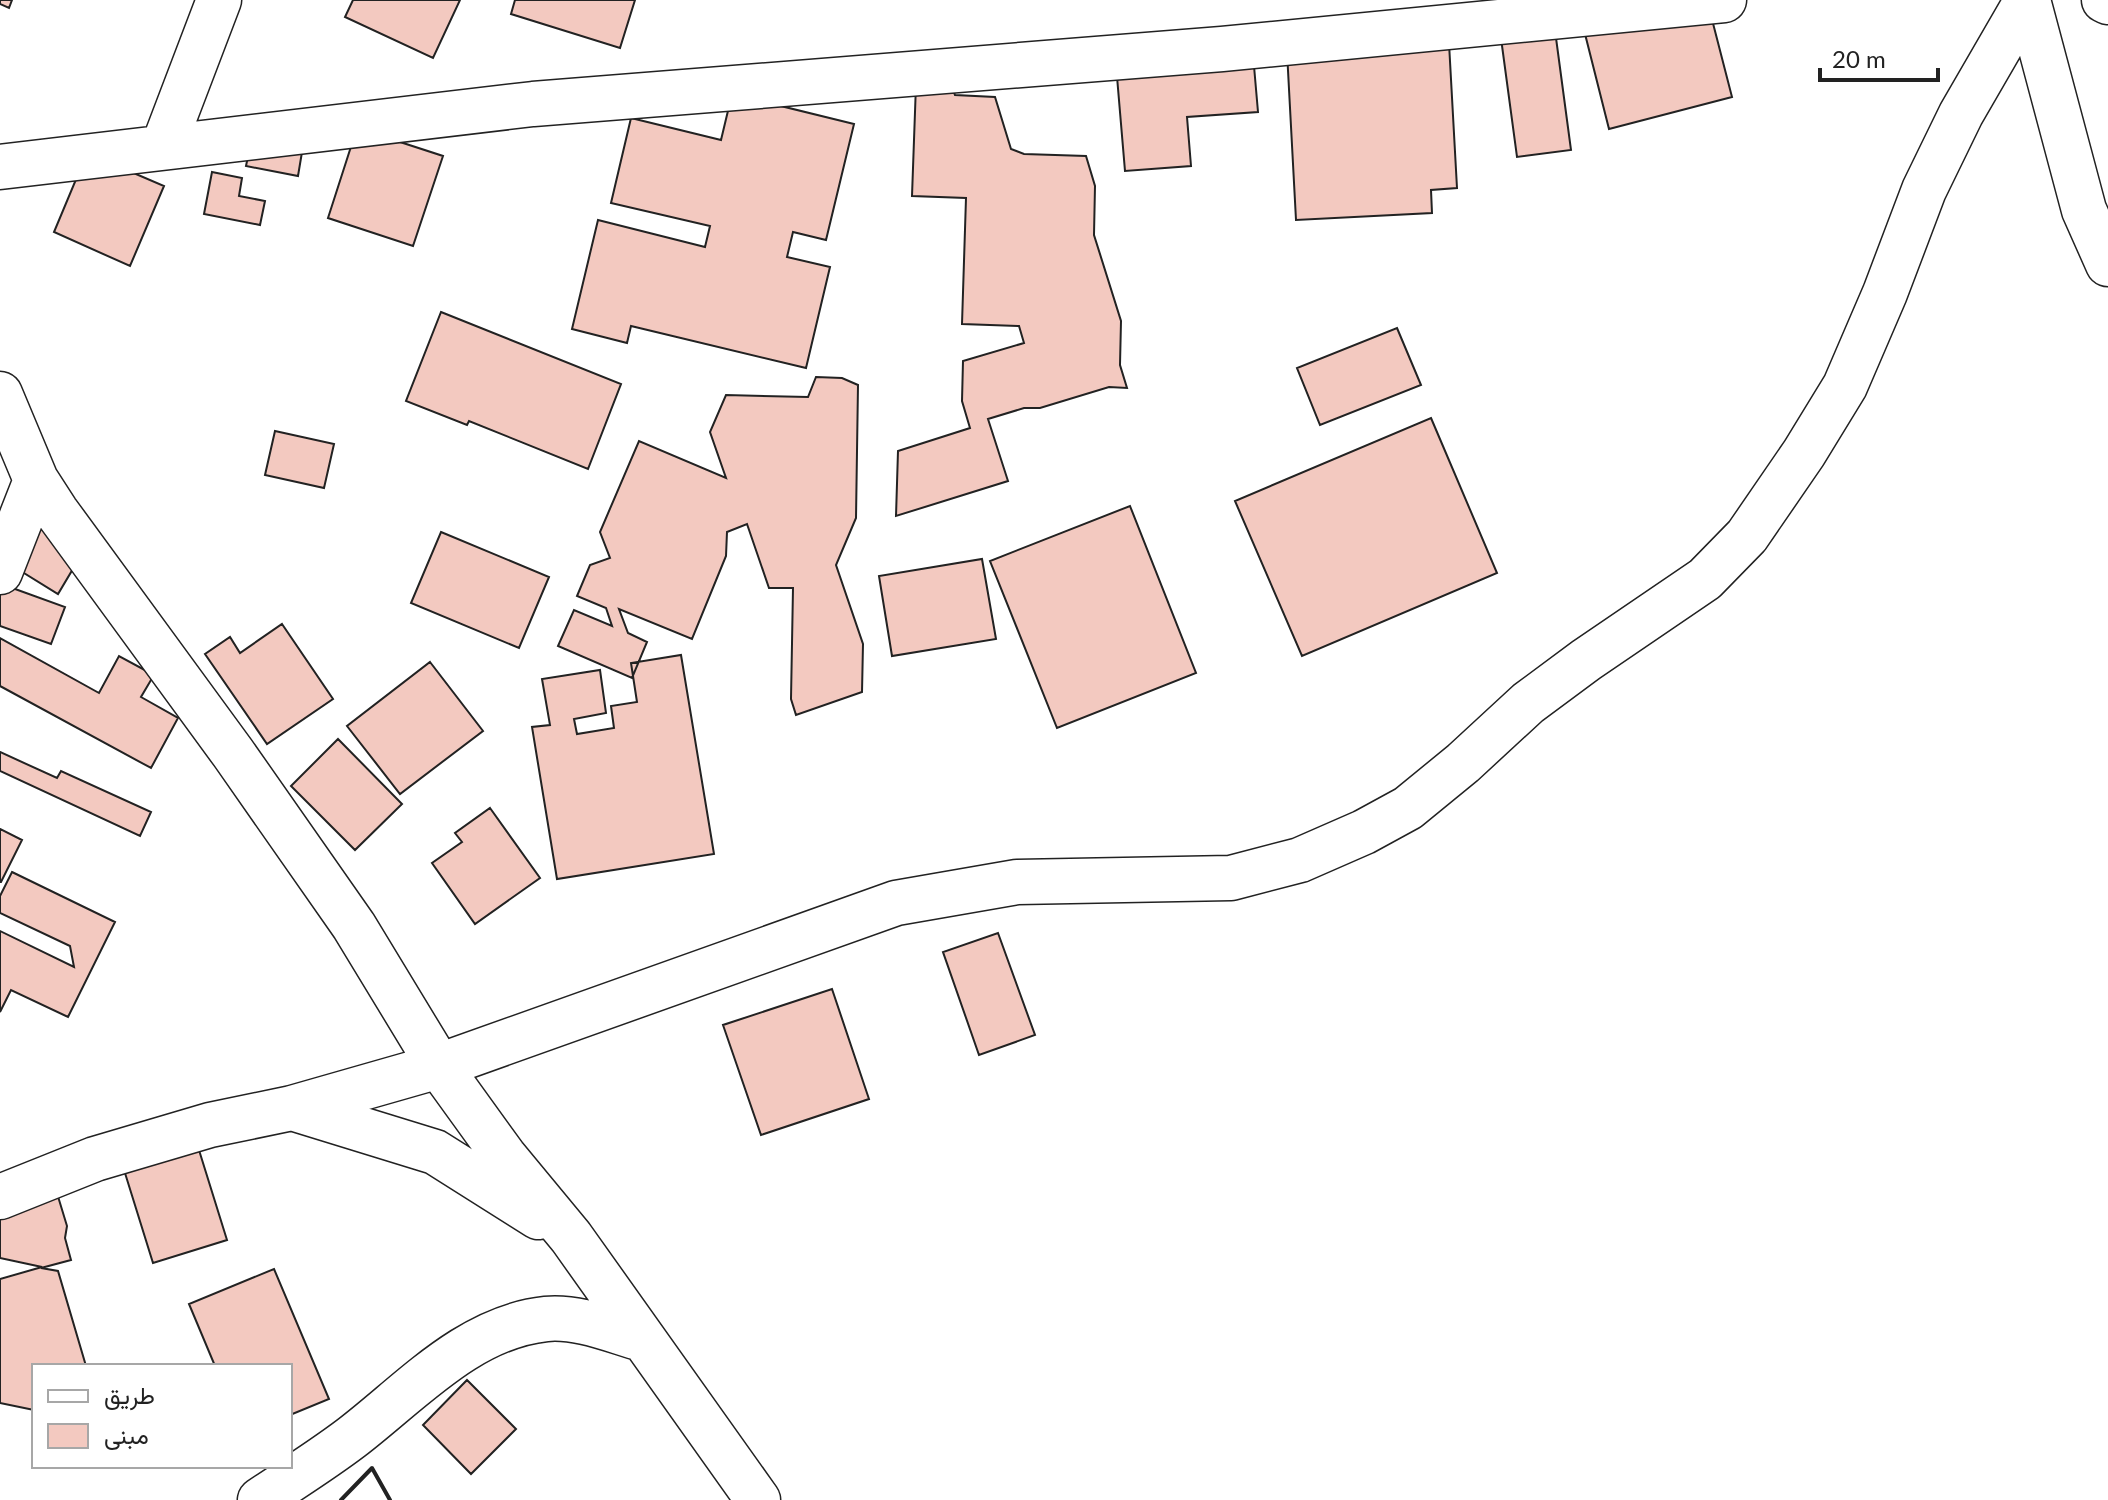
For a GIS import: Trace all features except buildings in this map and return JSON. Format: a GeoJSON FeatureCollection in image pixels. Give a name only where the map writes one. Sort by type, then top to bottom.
{"type":"FeatureCollection","features":[{"type":"Feature","properties":{"kind":"street"},"geometry":{"type":"LineString","coordinates":[[163,147],[219,0]]}},
{"type":"Feature","properties":{"kind":"street"},"geometry":{"type":"LineString","coordinates":[[0,167],[533,104],[1222,49],[1724,0]]}},
{"type":"Feature","properties":{"kind":"street"},"geometry":{"type":"LineString","coordinates":[[2027,0],[2084,210],[2108,264]]}},
{"type":"Feature","properties":{"kind":"street"},"geometry":{"type":"LineString","coordinates":[[0,1197],[95,1159],[210,1125],[292,1108],[439,1066],[896,903],[1017,882],[1231,878],[1300,860],[1364,832],[1408,808],[1528,703],[1705,579],[1747,536],[1845,386],[1930,177],[1961,114],[2027,0]]}},
{"type":"Feature","properties":{"kind":"street"},"geometry":{"type":"LineString","coordinates":[[0,394],[36,480],[354,926],[439,1066],[504,1156],[571,1237],[758,1500]]}},
{"type":"Feature","properties":{"kind":"street"},"geometry":{"type":"LineString","coordinates":[[0,572],[36,480]]}},
{"type":"Feature","properties":{"kind":"street"},"geometry":{"type":"LineString","coordinates":[[292,1108],[435,1152],[571,1237]]}},
{"type":"Feature","properties":{"kind":"street"},"geometry":{"type":"LineString","coordinates":[[260,1500],[347,1441],[468,1345],[519,1323],[550,1319],[581,1322],[642,1339]]}},
{"type":"Feature","properties":{"kind":"wall"},"geometry":{"type":"LineString","coordinates":[[341,1500],[372,1468],[390,1500]]}}]}
